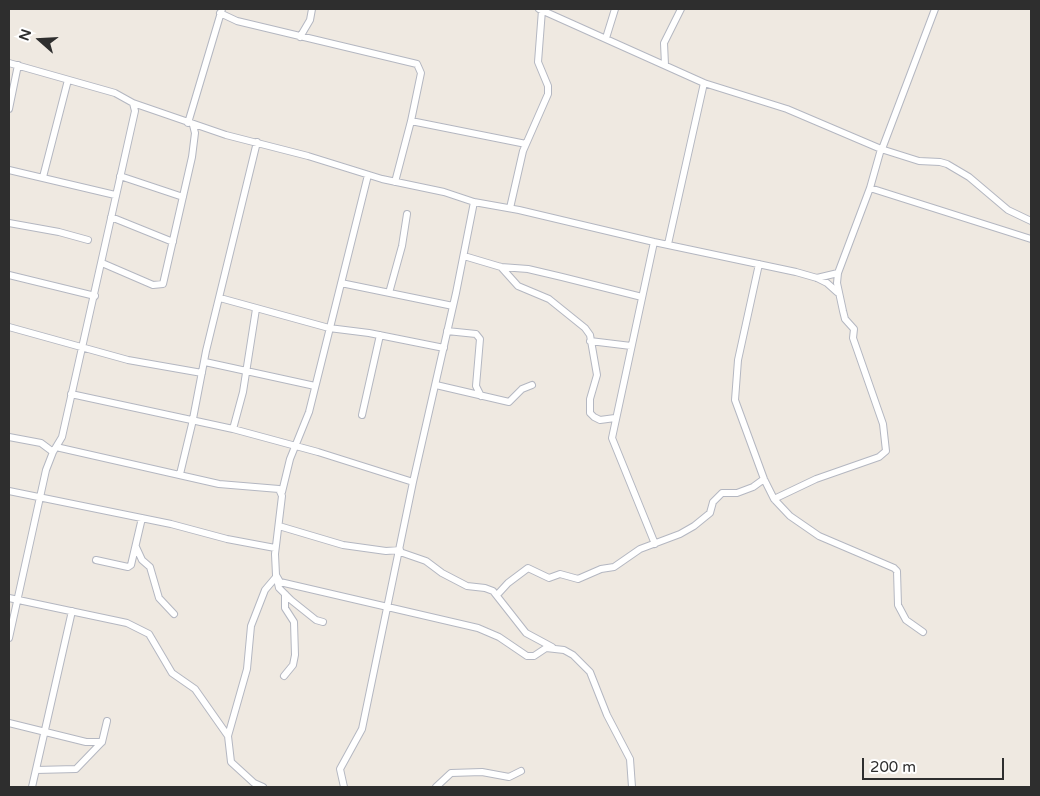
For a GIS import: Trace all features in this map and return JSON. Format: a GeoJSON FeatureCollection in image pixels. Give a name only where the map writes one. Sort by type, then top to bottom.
{"type":"FeatureCollection","features":[{"type":"Feature","properties":{"kind":"street"},"geometry":{"type":"LineString","coordinates":[[300,37],[310,20],[312,9]]}},
{"type":"Feature","properties":{"kind":"street"},"geometry":{"type":"LineString","coordinates":[[606,38],[615,9]]}},
{"type":"Feature","properties":{"kind":"street"},"geometry":{"type":"LineString","coordinates":[[665,65],[662,48],[681,9]]}},
{"type":"Feature","properties":{"kind":"street"},"geometry":{"type":"LineString","coordinates":[[774,499],[816,479],[879,457],[886,451],[883,424],[853,338],[854,329],[845,319],[837,292],[838,273],[870,188],[881,149],[935,9]]}},
{"type":"Feature","properties":{"kind":"street"},"geometry":{"type":"LineString","coordinates":[[510,208],[526,144],[548,94],[548,86],[538,62],[541,10],[552,11],[606,38],[704,82],[787,109],[881,149],[919,161],[947,164],[969,177],[1008,210],[1031,221]]}},
{"type":"Feature","properties":{"kind":"street"},"geometry":{"type":"LineString","coordinates":[[102,263],[159,286],[165,279],[193,149],[195,132],[191,124],[221,11],[237,21],[417,64],[421,72],[412,121],[395,182]]}},
{"type":"Feature","properties":{"kind":"street"},"geometry":{"type":"LineString","coordinates":[[9,63],[114,93],[133,103],[191,124],[368,175],[444,192],[474,202],[510,208],[817,278],[827,283],[837,292]]}},
{"type":"Feature","properties":{"kind":"street"},"geometry":{"type":"LineString","coordinates":[[9,109],[18,65]]}},
{"type":"Feature","properties":{"kind":"street"},"geometry":{"type":"LineString","coordinates":[[43,177],[68,80]]}},
{"type":"Feature","properties":{"kind":"street"},"geometry":{"type":"LineString","coordinates":[[668,244],[704,82]]}},
{"type":"Feature","properties":{"kind":"street"},"geometry":{"type":"LineString","coordinates":[[9,638],[40,497],[54,449],[62,437],[83,348],[115,195],[135,111],[133,103]]}},
{"type":"Feature","properties":{"kind":"street"},"geometry":{"type":"LineString","coordinates":[[412,121],[526,144]]}},
{"type":"Feature","properties":{"kind":"street"},"geometry":{"type":"LineString","coordinates":[[180,474],[257,142]]}},
{"type":"Feature","properties":{"kind":"street"},"geometry":{"type":"LineString","coordinates":[[9,170],[115,195]]}},
{"type":"Feature","properties":{"kind":"street"},"geometry":{"type":"LineString","coordinates":[[323,622],[316,620],[279,588],[275,548],[282,492],[294,446],[309,412],[368,175]]}},
{"type":"Feature","properties":{"kind":"street"},"geometry":{"type":"LineString","coordinates":[[120,176],[183,197]]}},
{"type":"Feature","properties":{"kind":"street"},"geometry":{"type":"LineString","coordinates":[[870,188],[1031,239]]}},
{"type":"Feature","properties":{"kind":"street"},"geometry":{"type":"LineString","coordinates":[[344,787],[340,769],[362,729],[386,608],[448,331],[474,202]]}},
{"type":"Feature","properties":{"kind":"street"},"geometry":{"type":"LineString","coordinates":[[389,293],[402,246],[407,214]]}},
{"type":"Feature","properties":{"kind":"street"},"geometry":{"type":"LineString","coordinates":[[111,217],[173,242]]}},
{"type":"Feature","properties":{"kind":"street"},"geometry":{"type":"LineString","coordinates":[[9,223],[60,232],[88,240]]}},
{"type":"Feature","properties":{"kind":"street"},"geometry":{"type":"LineString","coordinates":[[654,242],[612,438],[655,544]]}},
{"type":"Feature","properties":{"kind":"street"},"geometry":{"type":"LineString","coordinates":[[464,256],[501,267],[545,273],[642,297]]}},
{"type":"Feature","properties":{"kind":"street"},"geometry":{"type":"LineString","coordinates":[[759,264],[738,360],[736,400],[764,479],[774,499],[790,516],[819,536],[894,568],[897,571],[898,604],[906,620],[923,632]]}},
{"type":"Feature","properties":{"kind":"street"},"geometry":{"type":"LineString","coordinates":[[501,267],[518,286],[549,299],[585,328],[590,341],[597,375],[590,399],[590,413],[600,420],[615,418]]}},
{"type":"Feature","properties":{"kind":"street"},"geometry":{"type":"LineString","coordinates":[[817,278],[838,273]]}},
{"type":"Feature","properties":{"kind":"street"},"geometry":{"type":"LineString","coordinates":[[9,275],[95,296]]}},
{"type":"Feature","properties":{"kind":"street"},"geometry":{"type":"LineString","coordinates":[[342,283],[453,306]]}},
{"type":"Feature","properties":{"kind":"street"},"geometry":{"type":"LineString","coordinates":[[220,298],[329,328],[380,335],[444,348]]}},
{"type":"Feature","properties":{"kind":"street"},"geometry":{"type":"LineString","coordinates":[[233,429],[246,371],[256,309]]}},
{"type":"Feature","properties":{"kind":"street"},"geometry":{"type":"LineString","coordinates":[[9,327],[128,360],[202,373]]}},
{"type":"Feature","properties":{"kind":"street"},"geometry":{"type":"LineString","coordinates":[[448,331],[476,334],[480,339],[476,386],[480,396]]}},
{"type":"Feature","properties":{"kind":"street"},"geometry":{"type":"LineString","coordinates":[[362,415],[380,335]]}},
{"type":"Feature","properties":{"kind":"street"},"geometry":{"type":"LineString","coordinates":[[590,341],[631,346]]}},
{"type":"Feature","properties":{"kind":"street"},"geometry":{"type":"LineString","coordinates":[[205,362],[315,386]]}},
{"type":"Feature","properties":{"kind":"street"},"geometry":{"type":"LineString","coordinates":[[436,385],[511,402],[522,389],[532,386]]}},
{"type":"Feature","properties":{"kind":"street"},"geometry":{"type":"LineString","coordinates":[[72,394],[233,429],[413,482]]}},
{"type":"Feature","properties":{"kind":"street"},"geometry":{"type":"LineString","coordinates":[[9,437],[41,443],[54,449],[235,486],[275,488],[282,492]]}},
{"type":"Feature","properties":{"kind":"street"},"geometry":{"type":"LineString","coordinates":[[497,595],[508,583],[528,568],[549,578],[560,574],[578,579],[601,569],[614,567],[640,549],[680,534],[705,518],[710,513],[717,497],[722,494],[738,493],[753,487],[764,479]]}},
{"type":"Feature","properties":{"kind":"street"},"geometry":{"type":"LineString","coordinates":[[9,491],[275,548]]}},
{"type":"Feature","properties":{"kind":"street"},"geometry":{"type":"LineString","coordinates":[[96,560],[128,567],[133,562],[142,518]]}},
{"type":"Feature","properties":{"kind":"street"},"geometry":{"type":"LineString","coordinates":[[279,526],[343,545],[400,551],[426,561],[442,573],[467,586],[485,588],[497,595],[526,633],[573,656],[590,672],[607,715],[630,759],[632,787]]}},
{"type":"Feature","properties":{"kind":"street"},"geometry":{"type":"LineString","coordinates":[[136,546],[142,560],[150,567],[160,598],[174,614]]}},
{"type":"Feature","properties":{"kind":"street"},"geometry":{"type":"LineString","coordinates":[[277,578],[284,584],[386,608],[411,611],[478,628],[499,637],[527,656],[534,656],[546,648],[555,648]]}},
{"type":"Feature","properties":{"kind":"street"},"geometry":{"type":"LineString","coordinates":[[263,787],[254,783],[232,762],[228,736],[247,670],[251,626],[265,590],[277,578]]}},
{"type":"Feature","properties":{"kind":"street"},"geometry":{"type":"LineString","coordinates":[[284,676],[293,665],[295,655],[294,622],[285,608],[285,594]]}},
{"type":"Feature","properties":{"kind":"street"},"geometry":{"type":"LineString","coordinates":[[9,598],[127,623],[149,634],[172,673],[194,689],[228,736]]}},
{"type":"Feature","properties":{"kind":"street"},"geometry":{"type":"LineString","coordinates":[[32,787],[72,611]]}},
{"type":"Feature","properties":{"kind":"street"},"geometry":{"type":"LineString","coordinates":[[36,770],[72,771],[102,742],[107,721]]}},
{"type":"Feature","properties":{"kind":"street"},"geometry":{"type":"LineString","coordinates":[[9,723],[44,730],[86,742],[102,742]]}},
{"type":"Feature","properties":{"kind":"street"},"geometry":{"type":"LineString","coordinates":[[436,787],[450,773],[482,772],[509,777],[520,771]]}}]}
